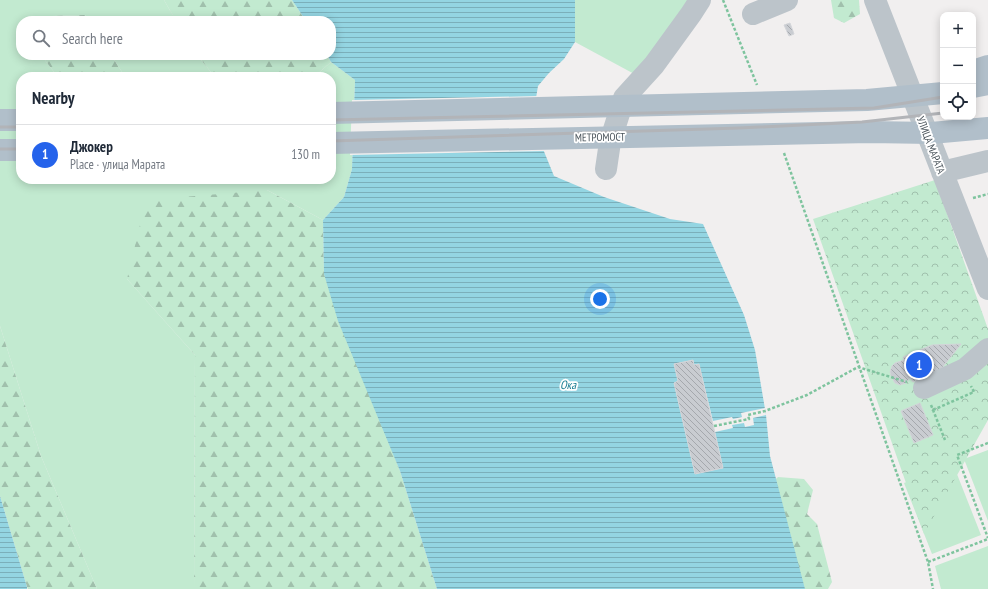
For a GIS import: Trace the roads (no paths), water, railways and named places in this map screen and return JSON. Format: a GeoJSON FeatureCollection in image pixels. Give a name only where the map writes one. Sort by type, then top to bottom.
{"type":"FeatureCollection","features":[{"type":"Feature","properties":{"kind":"main road"},"geometry":{"type":"LineString","coordinates":[[976,70],[988,66]]}},
{"type":"Feature","properties":{"kind":"main road"},"geometry":{"type":"LineString","coordinates":[[867,100],[940,82]]}},
{"type":"Feature","properties":{"kind":"main road"},"geometry":{"type":"LineString","coordinates":[[976,86],[988,84]]}},
{"type":"Feature","properties":{"kind":"main road"},"geometry":{"type":"LineString","coordinates":[[336,113],[867,100],[940,93]]}},
{"type":"Feature","properties":{"kind":"main road"},"geometry":{"type":"LineString","coordinates":[[960,126],[988,115]]}},
{"type":"Feature","properties":{"kind":"main road"},"geometry":{"type":"LineString","coordinates":[[0,120],[16,120]]}},
{"type":"Feature","properties":{"kind":"main road"},"geometry":{"type":"LineString","coordinates":[[960,126],[988,128]]}},
{"type":"Feature","properties":{"kind":"main road","name":"МЕТРОМОСТ"},"geometry":{"type":"LineString","coordinates":[[336,143],[870,132],[931,133],[960,126]]}},
{"type":"Feature","properties":{"kind":"main road"},"geometry":{"type":"LineString","coordinates":[[0,150],[16,150]]}},
{"type":"Feature","properties":{"kind":"street"},"geometry":{"type":"LineString","coordinates":[[606,169],[610,142],[624,98],[654,65],[692,14],[700,0]]}},
{"type":"Feature","properties":{"kind":"street"},"geometry":{"type":"LineString","coordinates":[[753,14],[787,0]]}},
{"type":"Feature","properties":{"kind":"street","name":"УЛИЦА МАРАТА"},"geometry":{"type":"LineString","coordinates":[[875,0],[988,289]]}},
{"type":"Feature","properties":{"kind":"street"},"geometry":{"type":"LineString","coordinates":[[942,172],[988,161]]}},
{"type":"Feature","properties":{"kind":"street"},"geometry":{"type":"LineString","coordinates":[[924,388],[965,369],[988,350]]}},
{"type":"Feature","properties":{"kind":"water","name":"Ока"},"geometry":{"type":"Polygon","coordinates":[[[292,0],[575,0],[575,42],[564,59],[538,86],[532,122],[554,176],[604,197],[670,219],[703,224],[744,315],[755,350],[766,415],[770,456],[805,589],[437,589],[400,471],[338,321],[324,274],[323,220],[344,197],[352,169],[355,80],[330,60],[336,60],[336,16],[303,16],[292,0]]]}},
{"type":"Feature","properties":{"kind":"water"},"geometry":{"type":"Polygon","coordinates":[[[0,496],[27,587],[27,589],[0,589],[0,496]]]}},
{"type":"Feature","properties":{"kind":"railway"},"geometry":{"type":"LineString","coordinates":[[336,120],[874,108],[940,97]]}},
{"type":"Feature","properties":{"kind":"railway"},"geometry":{"type":"LineString","coordinates":[[336,141],[739,128],[862,122],[940,113]]}},
{"type":"Feature","properties":{"kind":"railway"},"geometry":{"type":"LineString","coordinates":[[0,127],[16,127]]}},
{"type":"Feature","properties":{"kind":"railway"},"geometry":{"type":"LineString","coordinates":[[0,149],[16,149]]}},
{"type":"Feature","properties":{"kind":"place","name":"Джокер"},"geometry":{"type":"Point","coordinates":[919,365]}}]}
